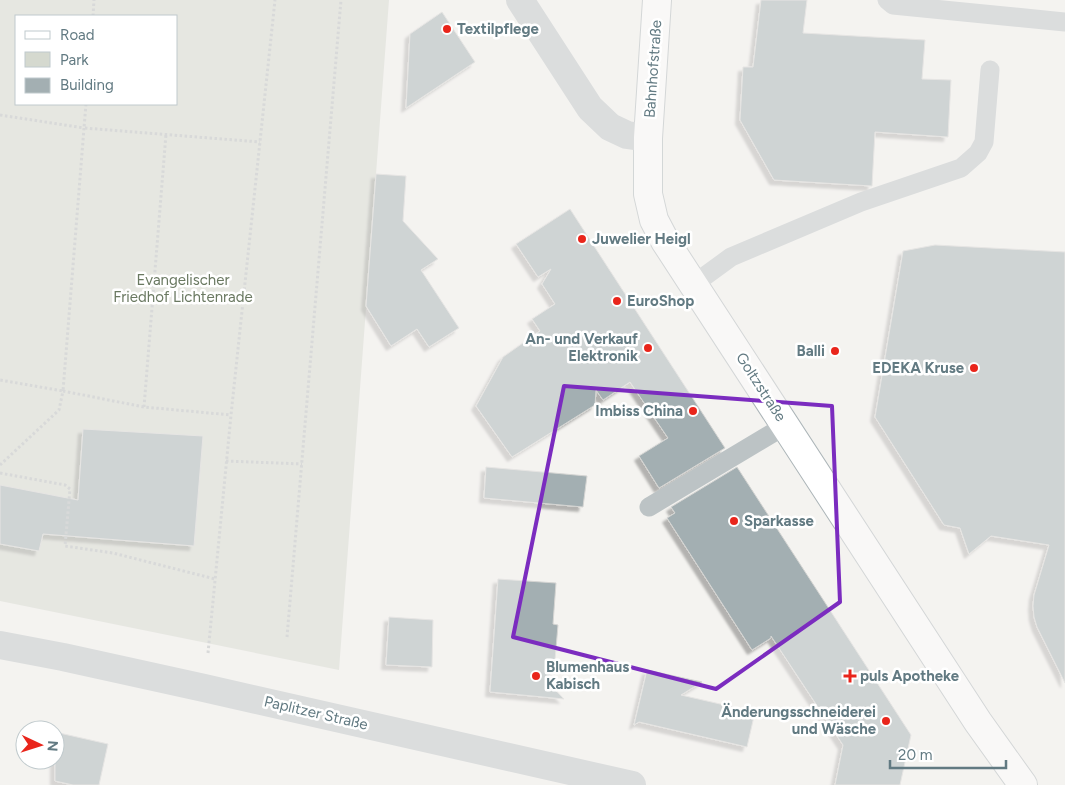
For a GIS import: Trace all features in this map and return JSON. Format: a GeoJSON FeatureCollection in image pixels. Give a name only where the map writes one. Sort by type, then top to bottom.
{"type":"FeatureCollection","features":[{"type":"Feature","properties":{"kind":"street"},"geometry":{"type":"LineString","coordinates":[[520,0],[590,108],[610,127],[627,135],[648,138]]}},
{"type":"Feature","properties":{"kind":"street","name":"Bahnhofstraße"},"geometry":{"type":"LineString","coordinates":[[648,138],[658,0]]}},
{"type":"Feature","properties":{"kind":"street","name":"Goltzstraße"},"geometry":{"type":"LineString","coordinates":[[648,138],[648,194],[654,220],[665,241],[978,722],[1024,785]]}},
{"type":"Feature","properties":{"kind":"street","name":"Paplitzer Straße"},"geometry":{"type":"LineString","coordinates":[[0,645],[204,688],[632,785]]}},
{"type":"Feature","properties":{"kind":"lane"},"geometry":{"type":"LineString","coordinates":[[887,0],[893,5],[1065,22]]}},
{"type":"Feature","properties":{"kind":"lane"},"geometry":{"type":"LineString","coordinates":[[694,284],[731,256],[861,202],[962,168],[978,153],[984,142],[990,70]]}},
{"type":"Feature","properties":{"kind":"lane"},"geometry":{"type":"LineString","coordinates":[[648,507],[786,425]]}},
{"type":"Feature","properties":{"kind":"path"},"geometry":{"type":"LineString","coordinates":[[93,15],[94,0]]}},
{"type":"Feature","properties":{"kind":"path"},"geometry":{"type":"LineString","coordinates":[[204,688],[230,416],[275,0]]}},
{"type":"Feature","properties":{"kind":"path"},"geometry":{"type":"LineString","coordinates":[[287,637],[341,0]]}},
{"type":"Feature","properties":{"kind":"path"},"geometry":{"type":"LineString","coordinates":[[0,465],[60,410],[86,105]]}},
{"type":"Feature","properties":{"kind":"path"},"geometry":{"type":"LineString","coordinates":[[0,115],[84,128],[260,142]]}},
{"type":"Feature","properties":{"kind":"path"},"geometry":{"type":"LineString","coordinates":[[144,407],[166,134]]}},
{"type":"Feature","properties":{"kind":"path"},"geometry":{"type":"LineString","coordinates":[[0,380],[144,407],[230,416]]}},
{"type":"Feature","properties":{"kind":"path"},"geometry":{"type":"LineString","coordinates":[[226,462],[302,464]]}},
{"type":"Feature","properties":{"kind":"path"},"geometry":{"type":"LineString","coordinates":[[0,473],[65,485],[70,489],[65,546],[113,552],[215,579]]}},
{"type":"Feature","properties":{"kind":"highlighted area"},"geometry":{"type":"Polygon","coordinates":[[[564,386],[832,406],[840,602],[716,689],[513,637],[564,386]]]}},
{"type":"Feature","properties":{"kind":"green space","name":"Evangelischer Friedhof Lichtenrade"},"geometry":{"type":"Polygon","coordinates":[[[0,0],[389,0],[339,670],[0,601],[0,0]]]}},
{"type":"Feature","properties":{"kind":"building"},"geometry":{"type":"Polygon","coordinates":[[[761,0],[807,0],[803,33],[925,40],[922,79],[951,80],[948,137],[875,132],[872,186],[774,180],[740,120],[743,67],[753,67],[761,0]]]}},
{"type":"Feature","properties":{"kind":"building"},"geometry":{"type":"Polygon","coordinates":[[[442,12],[475,62],[406,108],[410,34],[442,12]]]}},
{"type":"Feature","properties":{"kind":"building"},"geometry":{"type":"Polygon","coordinates":[[[376,174],[406,176],[403,221],[438,259],[421,270],[459,328],[429,347],[417,329],[391,346],[366,306],[376,174]]]}},
{"type":"Feature","properties":{"kind":"building"},"geometry":{"type":"Polygon","coordinates":[[[570,209],[725,448],[659,488],[639,456],[668,438],[630,382],[603,400],[596,390],[595,405],[512,457],[476,406],[503,357],[540,331],[532,319],[555,304],[542,284],[551,269],[538,277],[516,244],[570,209]]]}},
{"type":"Feature","properties":{"kind":"building","name":"EDEKA Kruse"},"geometry":{"type":"Polygon","coordinates":[[[935,245],[1065,252],[1065,683],[1037,627],[1034,617],[1034,595],[1049,545],[991,536],[969,554],[960,528],[944,525],[875,417],[903,251],[935,245]]]}},
{"type":"Feature","properties":{"kind":"building"},"geometry":{"type":"Polygon","coordinates":[[[83,429],[203,436],[194,546],[43,534],[39,551],[0,544],[0,485],[78,500],[83,429]]]}},
{"type":"Feature","properties":{"kind":"building"},"geometry":{"type":"Polygon","coordinates":[[[486,467],[587,476],[583,507],[484,498],[486,467]]]}},
{"type":"Feature","properties":{"kind":"building"},"geometry":{"type":"Polygon","coordinates":[[[737,467],[911,735],[900,785],[835,785],[843,745],[771,636],[771,638],[752,650],[667,518],[675,513],[671,507],[737,467]]]}},
{"type":"Feature","properties":{"kind":"building"},"geometry":{"type":"Polygon","coordinates":[[[498,579],[556,583],[553,624],[558,625],[554,672],[545,679],[564,699],[490,692],[498,579]]]}},
{"type":"Feature","properties":{"kind":"building"},"geometry":{"type":"Polygon","coordinates":[[[389,617],[433,620],[432,667],[386,665],[389,617]]]}},
{"type":"Feature","properties":{"kind":"building"},"geometry":{"type":"Polygon","coordinates":[[[647,670],[702,682],[681,695],[755,712],[747,747],[639,722],[634,725],[647,670]]]}},
{"type":"Feature","properties":{"kind":"building"},"geometry":{"type":"Polygon","coordinates":[[[65,734],[108,744],[99,785],[73,785],[55,781],[55,770],[65,770],[65,734]]]}},
{"type":"Feature","properties":{"kind":"place","name":"Textilpflege"},"geometry":{"type":"Point","coordinates":[447,29]}},
{"type":"Feature","properties":{"kind":"place","name":"Juwelier Heigl"},"geometry":{"type":"Point","coordinates":[582,239]}},
{"type":"Feature","properties":{"kind":"place","name":"EuroShop"},"geometry":{"type":"Point","coordinates":[617,301]}},
{"type":"Feature","properties":{"kind":"place","name":"An- und Verkauf Elektronik"},"geometry":{"type":"Point","coordinates":[648,348]}},
{"type":"Feature","properties":{"kind":"place","name":"Balli"},"geometry":{"type":"Point","coordinates":[835,351]}},
{"type":"Feature","properties":{"kind":"place","name":"EDEKA Kruse"},"geometry":{"type":"Point","coordinates":[974,368]}},
{"type":"Feature","properties":{"kind":"place","name":"Imbiss China"},"geometry":{"type":"Point","coordinates":[693,411]}},
{"type":"Feature","properties":{"kind":"place","name":"Sparkasse"},"geometry":{"type":"Point","coordinates":[734,521]}},
{"type":"Feature","properties":{"kind":"place","name":"Blumenhaus Kabisch"},"geometry":{"type":"Point","coordinates":[536,676]}},
{"type":"Feature","properties":{"kind":"place","name":"puls Apotheke"},"geometry":{"type":"Point","coordinates":[850,676]}},
{"type":"Feature","properties":{"kind":"place","name":"Änderungsschneiderei und Wäsche"},"geometry":{"type":"Point","coordinates":[886,721]}}]}
